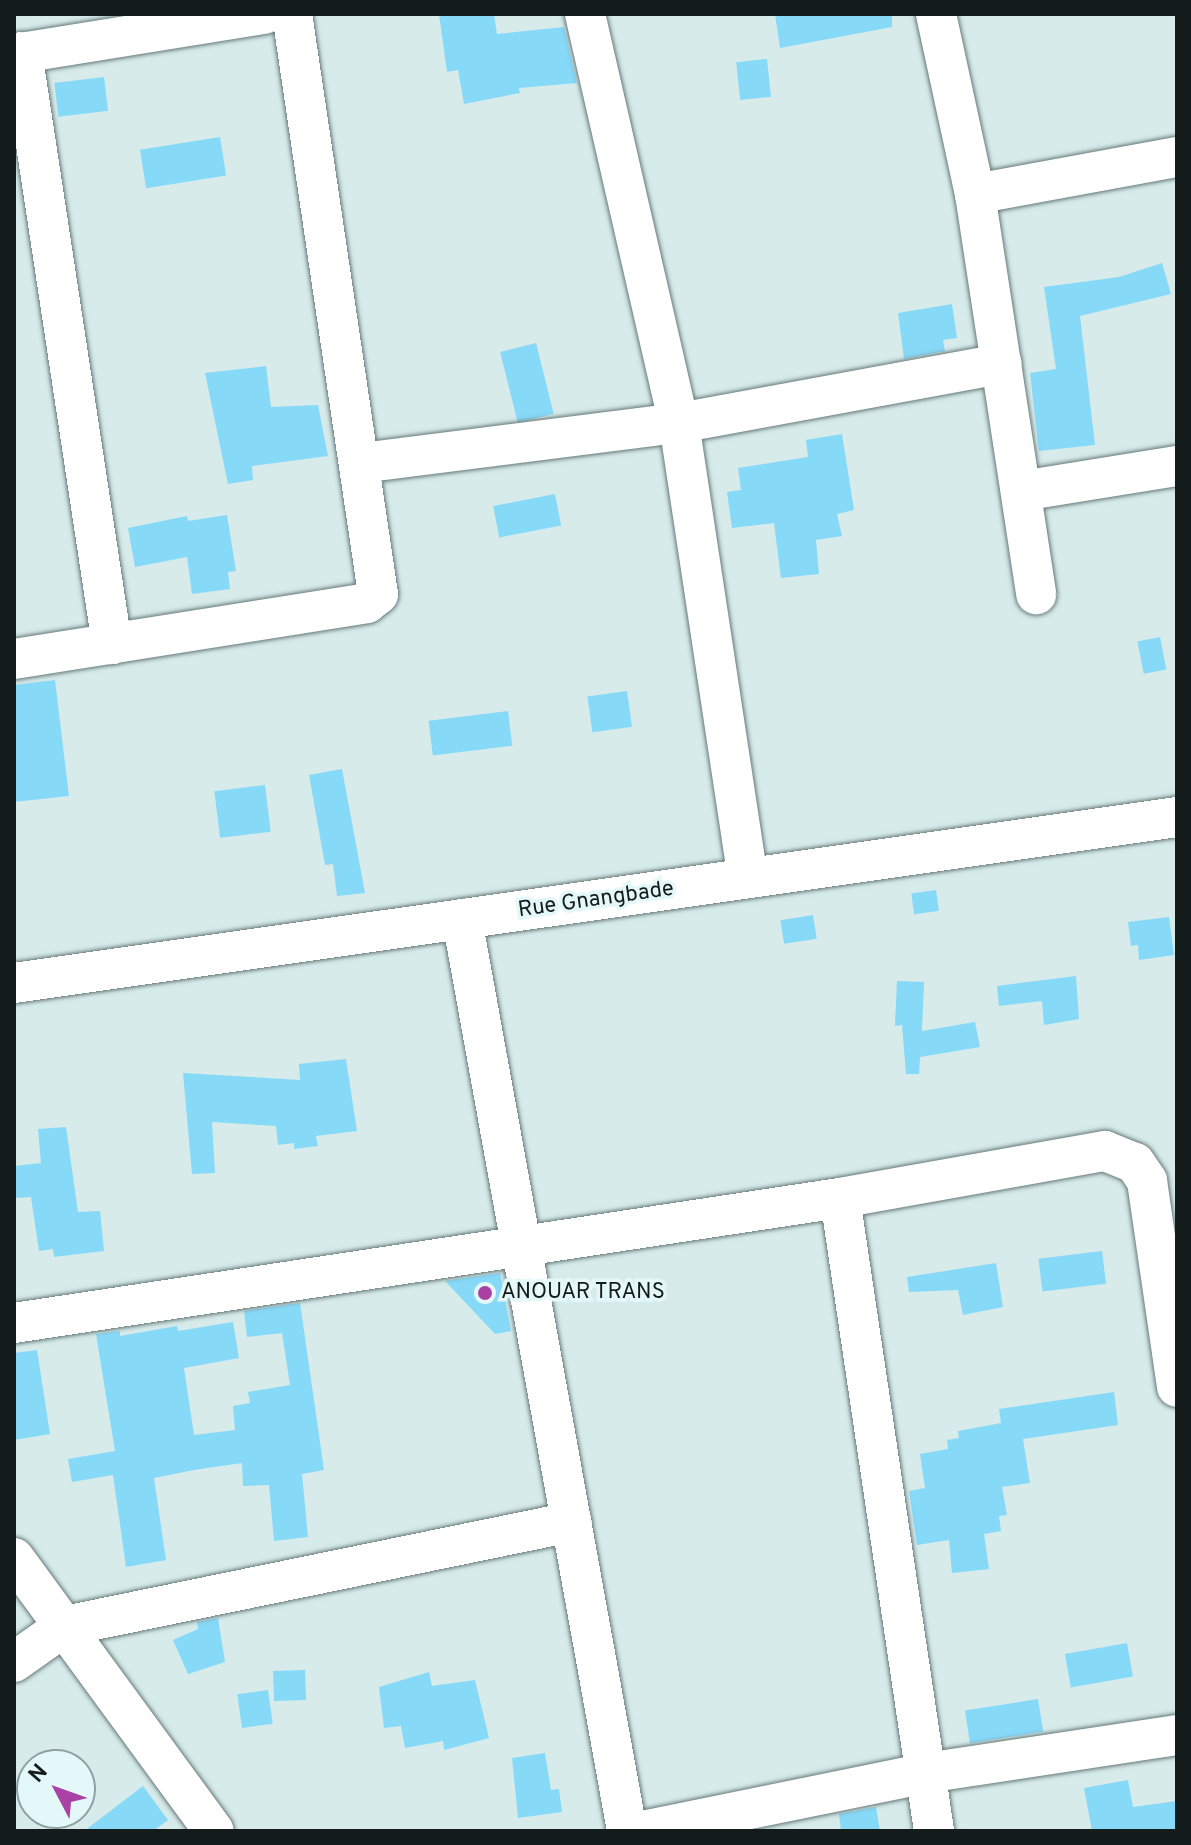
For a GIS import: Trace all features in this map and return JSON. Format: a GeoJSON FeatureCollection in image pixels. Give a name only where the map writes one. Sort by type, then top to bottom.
{"type":"FeatureCollection","features":[{"type":"Feature","properties":{"kind":"street"},"geometry":{"type":"LineString","coordinates":[[112,644],[18,53],[264,14]]}},
{"type":"Feature","properties":{"kind":"street"},"geometry":{"type":"LineString","coordinates":[[14,659],[373,600],[379,588],[292,14]]}},
{"type":"Feature","properties":{"kind":"street"},"geometry":{"type":"LineString","coordinates":[[585,14],[679,423],[748,878]]}},
{"type":"Feature","properties":{"kind":"street"},"geometry":{"type":"LineString","coordinates":[[936,14],[975,194],[1036,594]]}},
{"type":"Feature","properties":{"kind":"street"},"geometry":{"type":"LineString","coordinates":[[975,194],[1177,157]]}},
{"type":"Feature","properties":{"kind":"street"},"geometry":{"type":"LineString","coordinates":[[361,463],[679,423],[1002,364]]}},
{"type":"Feature","properties":{"kind":"street"},"geometry":{"type":"LineString","coordinates":[[1021,491],[1177,466]]}},
{"type":"Feature","properties":{"kind":"street","name":"Rue Gnangbade"},"geometry":{"type":"LineString","coordinates":[[14,983],[1177,817]]}},
{"type":"Feature","properties":{"kind":"street"},"geometry":{"type":"LineString","coordinates":[[462,919],[524,1247],[627,1831]]}},
{"type":"Feature","properties":{"kind":"street"},"geometry":{"type":"LineString","coordinates":[[14,1323],[840,1198],[1105,1151],[1135,1163],[1147,1181],[1177,1387]]}},
{"type":"Feature","properties":{"kind":"street"},"geometry":{"type":"LineString","coordinates":[[840,1198],[934,1831]]}},
{"type":"Feature","properties":{"kind":"street"},"geometry":{"type":"LineString","coordinates":[[14,1662],[65,1626],[571,1522]]}},
{"type":"Feature","properties":{"kind":"street"},"geometry":{"type":"LineString","coordinates":[[14,1558],[214,1831]]}},
{"type":"Feature","properties":{"kind":"street"},"geometry":{"type":"LineString","coordinates":[[642,1831],[926,1773],[1177,1735]]}},
{"type":"Feature","properties":{"kind":"building"},"geometry":{"type":"Polygon","coordinates":[[[439,14],[494,14],[497,34],[564,27],[577,83],[519,88],[520,93],[464,104],[458,70],[447,72],[439,14]]]}},
{"type":"Feature","properties":{"kind":"building"},"geometry":{"type":"Polygon","coordinates":[[[775,14],[892,14],[892,27],[780,48],[775,14]]]}},
{"type":"Feature","properties":{"kind":"building"},"geometry":{"type":"Polygon","coordinates":[[[767,59],[771,97],[740,100],[736,62],[767,59]]]}},
{"type":"Feature","properties":{"kind":"building"},"geometry":{"type":"Polygon","coordinates":[[[104,77],[108,111],[59,117],[54,83],[104,77]]]}},
{"type":"Feature","properties":{"kind":"building"},"geometry":{"type":"Polygon","coordinates":[[[220,137],[226,176],[146,188],[140,150],[220,137]]]}},
{"type":"Feature","properties":{"kind":"building"},"geometry":{"type":"Polygon","coordinates":[[[1162,263],[1171,294],[1080,316],[1095,445],[1039,451],[1030,373],[1056,369],[1044,287],[1119,277],[1162,263]]]}},
{"type":"Feature","properties":{"kind":"building"},"geometry":{"type":"Polygon","coordinates":[[[952,304],[957,338],[943,340],[945,351],[904,359],[898,313],[952,304]]]}},
{"type":"Feature","properties":{"kind":"building"},"geometry":{"type":"Polygon","coordinates":[[[536,343],[554,414],[518,423],[500,352],[536,343]]]}},
{"type":"Feature","properties":{"kind":"building"},"geometry":{"type":"Polygon","coordinates":[[[266,366],[271,407],[318,405],[328,456],[252,466],[253,480],[228,484],[205,373],[266,366]]]}},
{"type":"Feature","properties":{"kind":"building"},"geometry":{"type":"Polygon","coordinates":[[[842,434],[854,510],[837,514],[842,536],[816,540],[819,574],[781,578],[774,523],[732,528],[727,492],[741,490],[738,468],[808,457],[806,440],[842,434]]]}},
{"type":"Feature","properties":{"kind":"building"},"geometry":{"type":"Polygon","coordinates":[[[555,494],[561,525],[499,537],[493,506],[555,494]]]}},
{"type":"Feature","properties":{"kind":"building"},"geometry":{"type":"Polygon","coordinates":[[[227,515],[236,571],[228,572],[230,589],[192,594],[187,557],[135,567],[128,528],[187,516],[188,521],[227,515]]]}},
{"type":"Feature","properties":{"kind":"building"},"geometry":{"type":"Polygon","coordinates":[[[1160,637],[1166,669],[1144,674],[1137,641],[1160,637]]]}},
{"type":"Feature","properties":{"kind":"building"},"geometry":{"type":"Polygon","coordinates":[[[55,680],[69,796],[14,802],[14,685],[55,680]]]}},
{"type":"Feature","properties":{"kind":"building"},"geometry":{"type":"Polygon","coordinates":[[[627,691],[632,727],[592,732],[587,697],[627,691]]]}},
{"type":"Feature","properties":{"kind":"building"},"geometry":{"type":"Polygon","coordinates":[[[508,711],[512,746],[433,755],[429,721],[508,711]]]}},
{"type":"Feature","properties":{"kind":"building"},"geometry":{"type":"Polygon","coordinates":[[[342,769],[365,893],[337,896],[333,864],[325,865],[309,775],[342,769]]]}},
{"type":"Feature","properties":{"kind":"building"},"geometry":{"type":"Polygon","coordinates":[[[265,785],[271,832],[220,838],[214,791],[265,785]]]}},
{"type":"Feature","properties":{"kind":"building"},"geometry":{"type":"Polygon","coordinates":[[[936,890],[939,911],[914,914],[911,893],[936,890]]]}},
{"type":"Feature","properties":{"kind":"building"},"geometry":{"type":"Polygon","coordinates":[[[813,915],[817,939],[784,944],[780,920],[813,915]]]}},
{"type":"Feature","properties":{"kind":"building"},"geometry":{"type":"Polygon","coordinates":[[[1169,917],[1174,955],[1139,960],[1138,945],[1131,946],[1128,922],[1169,917]]]}},
{"type":"Feature","properties":{"kind":"building"},"geometry":{"type":"Polygon","coordinates":[[[1076,976],[1079,1019],[1044,1025],[1042,1001],[999,1006],[997,986],[1076,976]]]}},
{"type":"Feature","properties":{"kind":"building"},"geometry":{"type":"Polygon","coordinates":[[[897,981],[924,982],[922,1031],[975,1022],[980,1047],[920,1057],[919,1074],[906,1074],[902,1025],[895,1026],[897,981]]]}},
{"type":"Feature","properties":{"kind":"building"},"geometry":{"type":"Polygon","coordinates":[[[346,1059],[357,1131],[316,1136],[318,1146],[294,1149],[294,1143],[278,1145],[276,1126],[212,1122],[215,1173],[192,1174],[183,1073],[300,1080],[299,1064],[346,1059]]]}},
{"type":"Feature","properties":{"kind":"building"},"geometry":{"type":"Polygon","coordinates":[[[66,1127],[78,1212],[100,1211],[104,1251],[54,1257],[53,1249],[39,1251],[31,1197],[14,1198],[14,1166],[41,1163],[38,1129],[66,1127]]]}},
{"type":"Feature","properties":{"kind":"building"},"geometry":{"type":"Polygon","coordinates":[[[1102,1251],[1106,1284],[1042,1292],[1038,1259],[1102,1251]]]}},
{"type":"Feature","properties":{"kind":"building"},"geometry":{"type":"Polygon","coordinates":[[[996,1263],[1003,1307],[963,1315],[958,1290],[909,1292],[907,1277],[996,1263]]]}},
{"type":"Feature","properties":{"kind":"building"},"geometry":{"type":"Polygon","coordinates":[[[500,1273],[511,1331],[495,1334],[445,1281],[500,1273]]]}},
{"type":"Feature","properties":{"kind":"building"},"geometry":{"type":"Polygon","coordinates":[[[300,1303],[324,1470],[302,1474],[308,1537],[274,1541],[269,1485],[243,1486],[242,1463],[194,1470],[154,1478],[166,1560],[126,1567],[113,1475],[72,1482],[68,1459],[115,1451],[96,1334],[120,1331],[120,1336],[177,1326],[178,1331],[233,1322],[239,1358],[184,1368],[194,1435],[235,1430],[233,1406],[250,1403],[248,1392],[290,1385],[282,1333],[247,1337],[244,1311],[300,1303]]]}},
{"type":"Feature","properties":{"kind":"building"},"geometry":{"type":"Polygon","coordinates":[[[37,1350],[50,1434],[14,1440],[14,1353],[37,1350]]]}},
{"type":"Feature","properties":{"kind":"building"},"geometry":{"type":"Polygon","coordinates":[[[1114,1392],[1118,1425],[1023,1439],[1030,1483],[1002,1487],[1007,1515],[999,1516],[1001,1531],[984,1534],[989,1569],[952,1573],[949,1540],[917,1545],[909,1491],[925,1488],[920,1454],[948,1449],[947,1440],[959,1438],[958,1431],[1001,1423],[999,1409],[1114,1392]]]}},
{"type":"Feature","properties":{"kind":"building"},"geometry":{"type":"Polygon","coordinates":[[[218,1618],[225,1662],[188,1674],[173,1640],[198,1629],[197,1622],[218,1618]]]}},
{"type":"Feature","properties":{"kind":"building"},"geometry":{"type":"Polygon","coordinates":[[[1127,1643],[1133,1676],[1071,1687],[1065,1654],[1127,1643]]]}},
{"type":"Feature","properties":{"kind":"building"},"geometry":{"type":"Polygon","coordinates":[[[305,1670],[306,1700],[274,1701],[273,1671],[305,1670]]]}},
{"type":"Feature","properties":{"kind":"building"},"geometry":{"type":"Polygon","coordinates":[[[429,1672],[432,1686],[475,1680],[489,1738],[444,1750],[443,1741],[405,1748],[401,1726],[384,1728],[379,1687],[429,1672]]]}},
{"type":"Feature","properties":{"kind":"building"},"geometry":{"type":"Polygon","coordinates":[[[268,1690],[273,1724],[242,1728],[237,1694],[268,1690]]]}},
{"type":"Feature","properties":{"kind":"building"},"geometry":{"type":"Polygon","coordinates":[[[1038,1699],[1043,1732],[970,1743],[965,1711],[1038,1699]]]}},
{"type":"Feature","properties":{"kind":"building"},"geometry":{"type":"Polygon","coordinates":[[[545,1753],[551,1790],[559,1789],[562,1812],[518,1818],[512,1758],[545,1753]]]}},
{"type":"Feature","properties":{"kind":"building"},"geometry":{"type":"Polygon","coordinates":[[[1128,1780],[1133,1807],[1177,1801],[1177,1831],[1092,1831],[1084,1788],[1128,1780]]]}},
{"type":"Feature","properties":{"kind":"building"},"geometry":{"type":"Polygon","coordinates":[[[143,1786],[168,1820],[153,1831],[84,1831],[96,1829],[96,1822],[143,1786]]]}},
{"type":"Feature","properties":{"kind":"building"},"geometry":{"type":"Polygon","coordinates":[[[876,1807],[880,1831],[841,1831],[839,1814],[876,1807]]]}},
{"type":"Feature","properties":{"kind":"place","name":"ANOUAR TRANS"},"geometry":{"type":"Point","coordinates":[485,1293]}}]}
